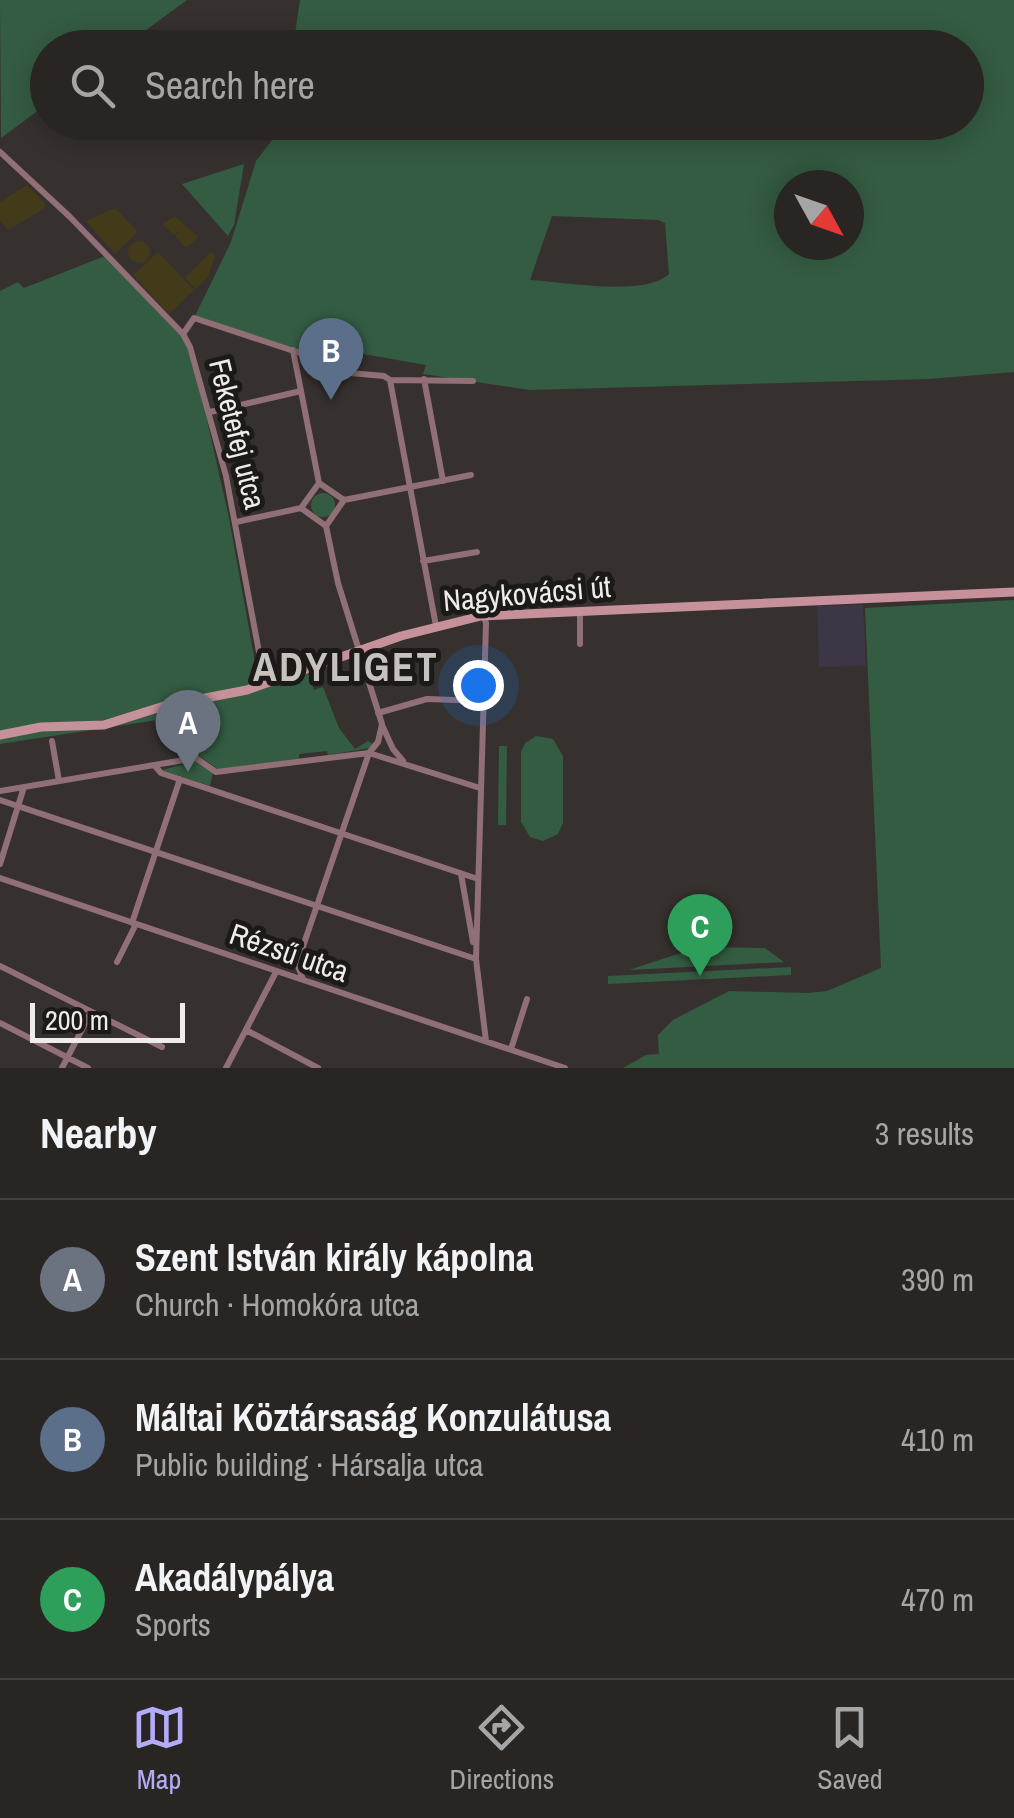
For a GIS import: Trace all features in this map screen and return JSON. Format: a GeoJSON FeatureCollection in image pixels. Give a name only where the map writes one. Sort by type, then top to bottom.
{"type":"FeatureCollection","features":[{"type":"Feature","properties":{"kind":"street","name":"Feketefej utca"},"geometry":{"type":"LineString","coordinates":[[0,152],[70,217],[183,334],[196,360],[236,522],[265,684]]}},
{"type":"Feature","properties":{"kind":"street"},"geometry":{"type":"LineString","coordinates":[[183,334],[194,318],[350,373],[390,380],[473,381]]}},
{"type":"Feature","properties":{"kind":"street"},"geometry":{"type":"LineString","coordinates":[[292,350],[320,483],[344,500]]}},
{"type":"Feature","properties":{"kind":"street"},"geometry":{"type":"LineString","coordinates":[[424,378],[443,481]]}},
{"type":"Feature","properties":{"kind":"street"},"geometry":{"type":"LineString","coordinates":[[390,380],[436,626]]}},
{"type":"Feature","properties":{"kind":"street"},"geometry":{"type":"LineString","coordinates":[[210,412],[301,391]]}},
{"type":"Feature","properties":{"kind":"street"},"geometry":{"type":"LineString","coordinates":[[326,526],[344,500],[471,475]]}},
{"type":"Feature","properties":{"kind":"street"},"geometry":{"type":"LineString","coordinates":[[236,522],[302,508],[320,483]]}},
{"type":"Feature","properties":{"kind":"street"},"geometry":{"type":"LineString","coordinates":[[302,508],[326,526],[338,583],[378,713],[393,749],[408,766]]}},
{"type":"Feature","properties":{"kind":"street"},"geometry":{"type":"LineString","coordinates":[[423,561],[477,552]]}},
{"type":"Feature","properties":{"kind":"street","name":"Nagykovácsi út"},"geometry":{"type":"LineString","coordinates":[[0,735],[41,727],[112,723],[265,684],[436,626],[484,617],[1014,592]]}},
{"type":"Feature","properties":{"kind":"street"},"geometry":{"type":"LineString","coordinates":[[580,612],[580,644]]}},
{"type":"Feature","properties":{"kind":"street"},"geometry":{"type":"LineString","coordinates":[[476,959],[484,617]]}},
{"type":"Feature","properties":{"kind":"street"},"geometry":{"type":"LineString","coordinates":[[378,713],[427,698],[483,701]]}},
{"type":"Feature","properties":{"kind":"street"},"geometry":{"type":"LineString","coordinates":[[176,704],[187,716],[196,758],[216,772],[369,753],[480,788]]}},
{"type":"Feature","properties":{"kind":"street"},"geometry":{"type":"LineString","coordinates":[[312,984],[301,976],[298,964],[382,724]]}},
{"type":"Feature","properties":{"kind":"street"},"geometry":{"type":"LineString","coordinates":[[52,741],[59,781]]}},
{"type":"Feature","properties":{"kind":"street"},"geometry":{"type":"LineString","coordinates":[[0,791],[196,758]]}},
{"type":"Feature","properties":{"kind":"street"},"geometry":{"type":"LineString","coordinates":[[155,766],[180,780],[478,879]]}},
{"type":"Feature","properties":{"kind":"street"},"geometry":{"type":"LineString","coordinates":[[212,790],[216,772]]}},
{"type":"Feature","properties":{"kind":"street"},"geometry":{"type":"LineString","coordinates":[[116,962],[134,924],[180,780]]}},
{"type":"Feature","properties":{"kind":"street"},"geometry":{"type":"LineString","coordinates":[[0,864],[24,787]]}},
{"type":"Feature","properties":{"kind":"street"},"geometry":{"type":"LineString","coordinates":[[0,800],[476,959]]}},
{"type":"Feature","properties":{"kind":"street"},"geometry":{"type":"LineString","coordinates":[[461,874],[486,1042]]}},
{"type":"Feature","properties":{"kind":"street","name":"Rézsű utca"},"geometry":{"type":"LineString","coordinates":[[0,878],[565,1068]]}},
{"type":"Feature","properties":{"kind":"street"},"geometry":{"type":"LineString","coordinates":[[226,1068],[279,973],[298,964]]}},
{"type":"Feature","properties":{"kind":"street"},"geometry":{"type":"LineString","coordinates":[[0,966],[162,1048]]}},
{"type":"Feature","properties":{"kind":"street"},"geometry":{"type":"LineString","coordinates":[[510,1050],[527,999]]}},
{"type":"Feature","properties":{"kind":"street"},"geometry":{"type":"LineString","coordinates":[[62,1068],[91,1012]]}},
{"type":"Feature","properties":{"kind":"street"},"geometry":{"type":"LineString","coordinates":[[0,1022],[88,1068]]}},
{"type":"Feature","properties":{"kind":"street"},"geometry":{"type":"LineString","coordinates":[[246,1030],[318,1068]]}},
{"type":"Feature","properties":{"kind":"shaded area"},"geometry":{"type":"Polygon","coordinates":[[[863,605],[866,666],[819,667],[817,606],[863,605]]]}},
{"type":"Feature","properties":{"kind":"green space"},"geometry":{"type":"Polygon","coordinates":[[[0,0],[187,0],[146,30],[30,30],[30,117],[1,138],[0,0]]]}},
{"type":"Feature","properties":{"kind":"green space"},"geometry":{"type":"Polygon","coordinates":[[[300,0],[1014,0],[1014,372],[929,379],[530,390],[423,374],[426,365],[357,353],[353,369],[324,356],[194,318],[231,242],[256,161],[272,140],[984,140],[984,30],[296,30],[300,0]],[[552,216],[530,280],[623,287],[658,281],[669,274],[665,223],[552,216]]]}},
{"type":"Feature","properties":{"kind":"green space"},"geometry":{"type":"Polygon","coordinates":[[[244,164],[234,225],[228,236],[182,184],[244,164]]]}},
{"type":"Feature","properties":{"kind":"green space"},"geometry":{"type":"Polygon","coordinates":[[[105,256],[183,334],[229,518],[260,690],[308,673],[314,690],[323,687],[339,728],[355,749],[368,741],[373,744],[370,748],[328,755],[327,751],[299,754],[299,759],[218,769],[198,755],[190,715],[0,744],[0,291],[18,282],[24,288],[105,256]]]}},
{"type":"Feature","properties":{"kind":"green space"},"geometry":{"type":"Polygon","coordinates":[[[323,493],[332,496],[332,514],[323,517],[314,514],[311,505],[314,496],[323,493]]]}},
{"type":"Feature","properties":{"kind":"green space"},"geometry":{"type":"Polygon","coordinates":[[[1014,600],[1014,1068],[623,1068],[646,1055],[659,1054],[658,1035],[673,1020],[729,991],[827,991],[881,968],[865,608],[1014,600]]]}},
{"type":"Feature","properties":{"kind":"green space"},"geometry":{"type":"Polygon","coordinates":[[[536,736],[553,739],[563,756],[563,823],[558,834],[543,841],[530,837],[521,822],[521,752],[525,743],[536,736]]]}},
{"type":"Feature","properties":{"kind":"green space"},"geometry":{"type":"Polygon","coordinates":[[[499,746],[507,746],[506,825],[498,825],[499,746]]]}},
{"type":"Feature","properties":{"kind":"green space"},"geometry":{"type":"Polygon","coordinates":[[[197,761],[213,772],[210,786],[162,770],[197,761]]]}},
{"type":"Feature","properties":{"kind":"green space"},"geometry":{"type":"Polygon","coordinates":[[[699,947],[765,948],[784,962],[629,970],[699,947]]]}},
{"type":"Feature","properties":{"kind":"green space"},"geometry":{"type":"Polygon","coordinates":[[[791,967],[791,975],[608,984],[608,976],[791,967]]]}},
{"type":"Feature","properties":{"kind":"sand"},"geometry":{"type":"Polygon","coordinates":[[[27,185],[46,204],[44,209],[8,230],[0,220],[0,202],[27,185]]]}},
{"type":"Feature","properties":{"kind":"sand"},"geometry":{"type":"Polygon","coordinates":[[[115,208],[138,232],[115,254],[86,221],[115,208]]]}},
{"type":"Feature","properties":{"kind":"sand"},"geometry":{"type":"Polygon","coordinates":[[[175,216],[198,237],[186,248],[175,236],[181,229],[174,235],[162,224],[175,216]]]}},
{"type":"Feature","properties":{"kind":"sand"},"geometry":{"type":"Polygon","coordinates":[[[139,241],[147,244],[147,260],[139,263],[131,260],[128,252],[131,244],[139,241]]]}},
{"type":"Feature","properties":{"kind":"sand"},"geometry":{"type":"Polygon","coordinates":[[[158,252],[194,290],[169,314],[133,275],[158,252]]]}},
{"type":"Feature","properties":{"kind":"sand"},"geometry":{"type":"Polygon","coordinates":[[[211,252],[215,256],[208,277],[196,289],[185,278],[211,252]]]}},
{"type":"Feature","properties":{"kind":"place","name":"Máltai Köztársaság Konzulátusa"},"geometry":{"type":"Point","coordinates":[331,400]}},
{"type":"Feature","properties":{"kind":"place","name":"Szent István király kápolna"},"geometry":{"type":"Point","coordinates":[188,772]}},
{"type":"Feature","properties":{"kind":"place","name":"Akadálypálya"},"geometry":{"type":"Point","coordinates":[700,976]}},
{"type":"Feature","properties":{"kind":"district","name":"ADYLIGET"},"geometry":{"type":"Point","coordinates":[346,667]}}]}
